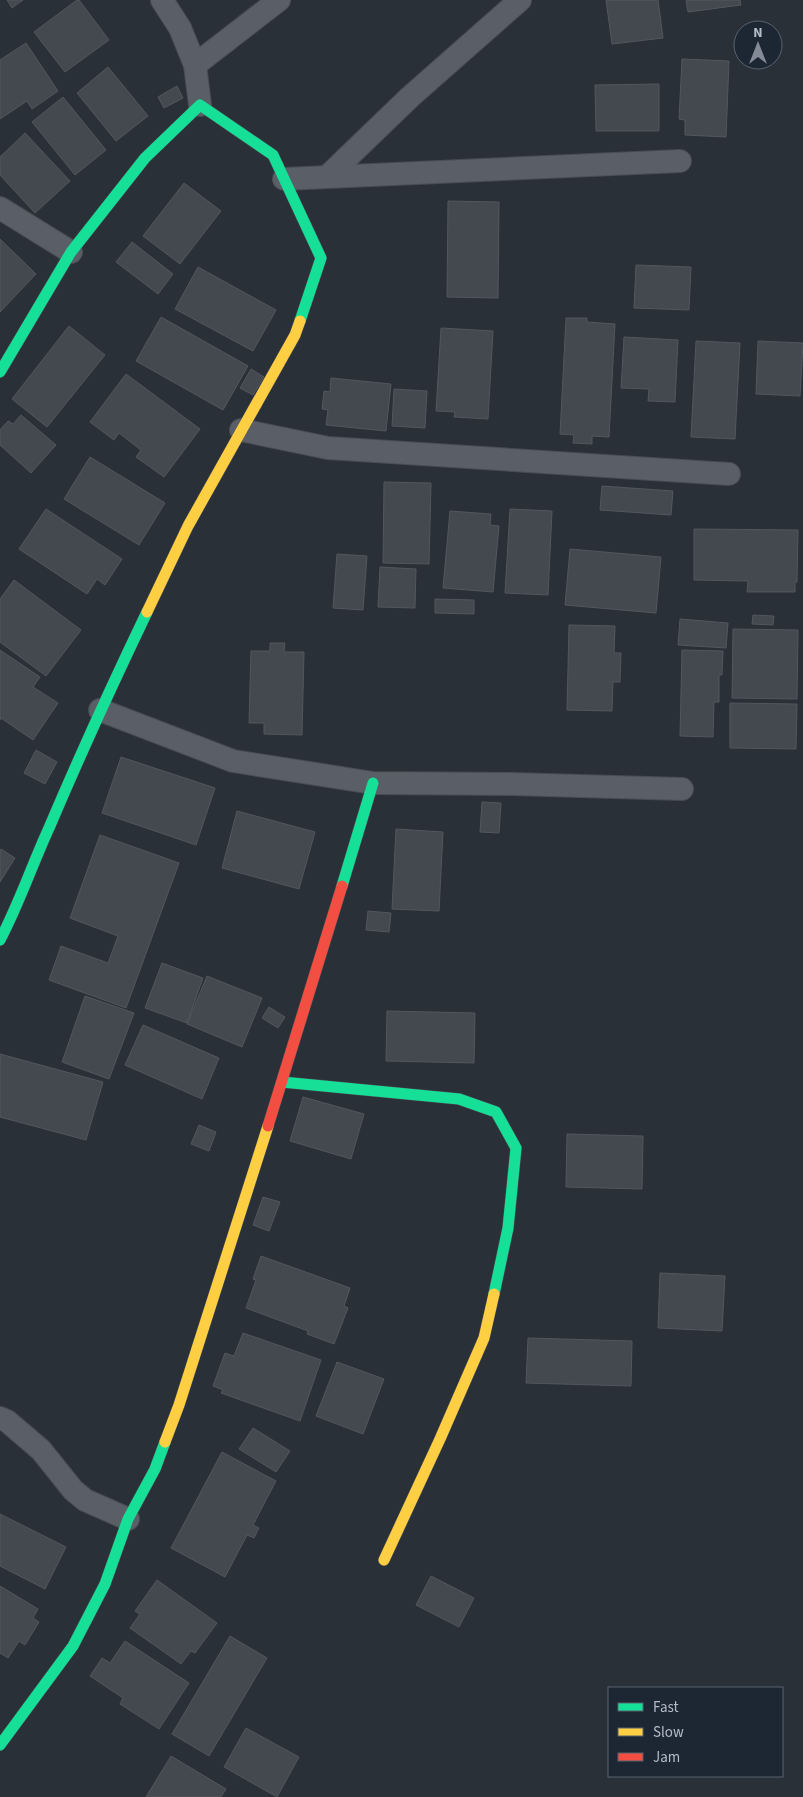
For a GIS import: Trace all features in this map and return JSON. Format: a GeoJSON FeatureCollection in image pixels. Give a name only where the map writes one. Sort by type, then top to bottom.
{"type":"FeatureCollection","features":[{"type":"Feature","properties":{"kind":"street"},"geometry":{"type":"LineString","coordinates":[[0,940],[11,919],[100,710],[188,526],[295,335],[321,258],[273,155],[200,105],[195,65],[180,28],[162,0]]}},
{"type":"Feature","properties":{"kind":"street"},"geometry":{"type":"LineString","coordinates":[[195,65],[279,0]]}},
{"type":"Feature","properties":{"kind":"street"},"geometry":{"type":"LineString","coordinates":[[328,176],[410,97],[520,0]]}},
{"type":"Feature","properties":{"kind":"street"},"geometry":{"type":"LineString","coordinates":[[0,372],[71,252],[145,158],[200,105]]}},
{"type":"Feature","properties":{"kind":"street"},"geometry":{"type":"LineString","coordinates":[[284,179],[680,162]]}},
{"type":"Feature","properties":{"kind":"street"},"geometry":{"type":"LineString","coordinates":[[0,208],[71,252]]}},
{"type":"Feature","properties":{"kind":"street"},"geometry":{"type":"LineString","coordinates":[[241,430],[328,448],[729,474]]}},
{"type":"Feature","properties":{"kind":"street"},"geometry":{"type":"LineString","coordinates":[[100,710],[233,761],[373,783],[512,784],[682,789]]}},
{"type":"Feature","properties":{"kind":"street"},"geometry":{"type":"LineString","coordinates":[[0,1745],[73,1646],[105,1584],[128,1518],[155,1469],[179,1405],[282,1082],[373,783]]}},
{"type":"Feature","properties":{"kind":"street"},"geometry":{"type":"LineString","coordinates":[[282,1082],[459,1099],[496,1112],[516,1148],[508,1228],[484,1338],[384,1560]]}},
{"type":"Feature","properties":{"kind":"street"},"geometry":{"type":"LineString","coordinates":[[0,1418],[7,1421],[41,1450],[73,1490],[86,1500],[128,1518]]}},
{"type":"Feature","properties":{"kind":"building"},"geometry":{"type":"Polygon","coordinates":[[[7,0],[23,0],[12,8],[7,0]]]}},
{"type":"Feature","properties":{"kind":"building"},"geometry":{"type":"Polygon","coordinates":[[[79,0],[109,40],[65,72],[34,32],[79,0]]]}},
{"type":"Feature","properties":{"kind":"building"},"geometry":{"type":"Polygon","coordinates":[[[606,0],[658,0],[663,38],[612,44],[606,0]]]}},
{"type":"Feature","properties":{"kind":"building"},"geometry":{"type":"Polygon","coordinates":[[[686,0],[740,0],[741,5],[688,12],[686,0]]]}},
{"type":"Feature","properties":{"kind":"building"},"geometry":{"type":"Polygon","coordinates":[[[26,43],[58,91],[32,109],[27,101],[0,119],[0,60],[26,43]]]}},
{"type":"Feature","properties":{"kind":"building"},"geometry":{"type":"Polygon","coordinates":[[[682,59],[729,61],[726,137],[685,135],[685,120],[679,119],[682,59]]]}},
{"type":"Feature","properties":{"kind":"building"},"geometry":{"type":"Polygon","coordinates":[[[108,67],[148,116],[116,141],[77,93],[108,67]]]}},
{"type":"Feature","properties":{"kind":"building"},"geometry":{"type":"Polygon","coordinates":[[[659,84],[659,131],[596,131],[595,85],[659,84]]]}},
{"type":"Feature","properties":{"kind":"building"},"geometry":{"type":"Polygon","coordinates":[[[177,86],[183,98],[164,108],[158,97],[177,86]]]}},
{"type":"Feature","properties":{"kind":"building"},"geometry":{"type":"Polygon","coordinates":[[[63,97],[106,150],[75,175],[32,122],[63,97]]]}},
{"type":"Feature","properties":{"kind":"building"},"geometry":{"type":"Polygon","coordinates":[[[25,133],[70,181],[35,213],[0,175],[0,157],[25,133]]]}},
{"type":"Feature","properties":{"kind":"building"},"geometry":{"type":"Polygon","coordinates":[[[184,183],[221,211],[180,264],[143,236],[184,183]]]}},
{"type":"Feature","properties":{"kind":"building"},"geometry":{"type":"Polygon","coordinates":[[[448,201],[499,202],[498,298],[447,297],[448,201]]]}},
{"type":"Feature","properties":{"kind":"building"},"geometry":{"type":"Polygon","coordinates":[[[0,239],[36,274],[0,312],[0,239]]]}},
{"type":"Feature","properties":{"kind":"building"},"geometry":{"type":"Polygon","coordinates":[[[132,242],[173,274],[158,294],[116,262],[132,242]]]}},
{"type":"Feature","properties":{"kind":"building"},"geometry":{"type":"Polygon","coordinates":[[[636,265],[691,267],[689,310],[634,308],[636,265]]]}},
{"type":"Feature","properties":{"kind":"building"},"geometry":{"type":"Polygon","coordinates":[[[198,267],[276,310],[253,351],[175,309],[198,267]]]}},
{"type":"Feature","properties":{"kind":"building"},"geometry":{"type":"Polygon","coordinates":[[[161,317],[248,366],[223,410],[136,361],[161,317]]]}},
{"type":"Feature","properties":{"kind":"building"},"geometry":{"type":"Polygon","coordinates":[[[566,318],[587,318],[587,322],[615,324],[609,437],[592,436],[592,444],[573,443],[574,435],[560,434],[566,318]]]}},
{"type":"Feature","properties":{"kind":"building"},"geometry":{"type":"Polygon","coordinates":[[[69,326],[105,355],[47,427],[12,399],[69,326]]]}},
{"type":"Feature","properties":{"kind":"building"},"geometry":{"type":"Polygon","coordinates":[[[441,328],[493,331],[488,419],[454,417],[455,412],[436,411],[441,328]]]}},
{"type":"Feature","properties":{"kind":"building"},"geometry":{"type":"Polygon","coordinates":[[[624,337],[678,340],[675,402],[648,401],[649,389],[621,388],[624,337]]]}},
{"type":"Feature","properties":{"kind":"building"},"geometry":{"type":"Polygon","coordinates":[[[696,341],[740,343],[735,439],[691,437],[696,341]]]}},
{"type":"Feature","properties":{"kind":"building"},"geometry":{"type":"Polygon","coordinates":[[[758,341],[803,343],[800,396],[756,394],[758,341]]]}},
{"type":"Feature","properties":{"kind":"building"},"geometry":{"type":"Polygon","coordinates":[[[251,369],[264,377],[253,395],[240,388],[251,369]]]}},
{"type":"Feature","properties":{"kind":"building"},"geometry":{"type":"Polygon","coordinates":[[[126,374],[200,429],[164,477],[136,457],[141,450],[119,433],[114,440],[90,422],[126,374]]]}},
{"type":"Feature","properties":{"kind":"building"},"geometry":{"type":"Polygon","coordinates":[[[331,378],[391,384],[386,431],[326,425],[328,410],[322,409],[324,391],[330,392],[331,378]]]}},
{"type":"Feature","properties":{"kind":"building"},"geometry":{"type":"Polygon","coordinates":[[[394,389],[427,391],[425,428],[392,426],[394,389]]]}},
{"type":"Feature","properties":{"kind":"building"},"geometry":{"type":"Polygon","coordinates":[[[21,415],[56,445],[31,473],[0,445],[0,430],[8,421],[13,424],[21,415]]]}},
{"type":"Feature","properties":{"kind":"building"},"geometry":{"type":"Polygon","coordinates":[[[90,457],[165,503],[139,545],[64,499],[90,457]]]}},
{"type":"Feature","properties":{"kind":"building"},"geometry":{"type":"Polygon","coordinates":[[[384,482],[431,483],[429,564],[383,563],[384,482]]]}},
{"type":"Feature","properties":{"kind":"building"},"geometry":{"type":"Polygon","coordinates":[[[602,486],[673,491],[671,515],[600,510],[602,486]]]}},
{"type":"Feature","properties":{"kind":"building"},"geometry":{"type":"Polygon","coordinates":[[[46,509],[122,559],[105,585],[97,579],[87,594],[19,549],[46,509]]]}},
{"type":"Feature","properties":{"kind":"building"},"geometry":{"type":"Polygon","coordinates":[[[510,509],[552,511],[548,595],[505,593],[510,509]]]}},
{"type":"Feature","properties":{"kind":"building"},"geometry":{"type":"Polygon","coordinates":[[[450,511],[491,514],[490,525],[499,526],[493,592],[443,588],[450,511]]]}},
{"type":"Feature","properties":{"kind":"building"},"geometry":{"type":"Polygon","coordinates":[[[694,529],[798,530],[797,582],[795,582],[795,592],[747,592],[748,581],[694,580],[694,529]]]}},
{"type":"Feature","properties":{"kind":"building"},"geometry":{"type":"Polygon","coordinates":[[[570,549],[661,557],[656,613],[565,605],[570,549]]]}},
{"type":"Feature","properties":{"kind":"building"},"geometry":{"type":"Polygon","coordinates":[[[337,554],[367,556],[363,610],[333,608],[337,554]]]}},
{"type":"Feature","properties":{"kind":"building"},"geometry":{"type":"Polygon","coordinates":[[[380,567],[416,569],[415,608],[378,607],[380,567]]]}},
{"type":"Feature","properties":{"kind":"building"},"geometry":{"type":"Polygon","coordinates":[[[14,580],[81,630],[46,676],[0,642],[0,599],[14,580]]]}},
{"type":"Feature","properties":{"kind":"building"},"geometry":{"type":"Polygon","coordinates":[[[435,599],[474,600],[474,614],[435,613],[435,599]]]}},
{"type":"Feature","properties":{"kind":"building"},"geometry":{"type":"Polygon","coordinates":[[[753,615],[774,616],[773,625],[752,624],[753,615]]]}},
{"type":"Feature","properties":{"kind":"building"},"geometry":{"type":"Polygon","coordinates":[[[680,619],[728,623],[726,648],[678,645],[680,619]]]}},
{"type":"Feature","properties":{"kind":"building"},"geometry":{"type":"Polygon","coordinates":[[[569,625],[615,626],[614,653],[621,653],[620,682],[613,682],[612,711],[567,710],[569,625]]]}},
{"type":"Feature","properties":{"kind":"building"},"geometry":{"type":"Polygon","coordinates":[[[733,629],[798,630],[797,699],[732,698],[733,629]]]}},
{"type":"Feature","properties":{"kind":"building"},"geometry":{"type":"Polygon","coordinates":[[[270,643],[285,643],[284,652],[304,652],[302,735],[264,734],[264,723],[249,723],[251,651],[270,651],[270,643]]]}},
{"type":"Feature","properties":{"kind":"building"},"geometry":{"type":"Polygon","coordinates":[[[0,650],[40,677],[33,687],[58,703],[33,740],[1,718],[0,720],[0,650]]]}},
{"type":"Feature","properties":{"kind":"building"},"geometry":{"type":"Polygon","coordinates":[[[682,650],[723,651],[722,675],[719,675],[719,702],[714,702],[713,737],[680,736],[682,650]]]}},
{"type":"Feature","properties":{"kind":"building"},"geometry":{"type":"Polygon","coordinates":[[[730,703],[797,704],[796,749],[730,748],[730,703]]]}},
{"type":"Feature","properties":{"kind":"building"},"geometry":{"type":"Polygon","coordinates":[[[36,750],[57,762],[45,784],[24,773],[36,750]]]}},
{"type":"Feature","properties":{"kind":"building"},"geometry":{"type":"Polygon","coordinates":[[[121,757],[215,788],[196,845],[102,813],[121,757]]]}},
{"type":"Feature","properties":{"kind":"building"},"geometry":{"type":"Polygon","coordinates":[[[482,802],[501,803],[499,833],[480,832],[482,802]]]}},
{"type":"Feature","properties":{"kind":"building"},"geometry":{"type":"Polygon","coordinates":[[[237,811],[315,832],[299,889],[222,868],[237,811]]]}},
{"type":"Feature","properties":{"kind":"building"},"geometry":{"type":"Polygon","coordinates":[[[396,829],[443,832],[439,911],[392,909],[396,829]]]}},
{"type":"Feature","properties":{"kind":"building"},"geometry":{"type":"Polygon","coordinates":[[[100,835],[179,863],[126,1008],[49,980],[61,946],[108,963],[118,936],[70,918],[100,835]]]}},
{"type":"Feature","properties":{"kind":"building"},"geometry":{"type":"Polygon","coordinates":[[[1,849],[15,858],[0,882],[0,851],[1,849]]]}},
{"type":"Feature","properties":{"kind":"building"},"geometry":{"type":"Polygon","coordinates":[[[368,911],[391,913],[389,932],[366,930],[368,911]]]}},
{"type":"Feature","properties":{"kind":"building"},"geometry":{"type":"Polygon","coordinates":[[[162,963],[203,978],[187,1023],[145,1008],[162,963]]]}},
{"type":"Feature","properties":{"kind":"building"},"geometry":{"type":"Polygon","coordinates":[[[207,976],[262,998],[242,1047],[187,1024],[207,976]]]}},
{"type":"Feature","properties":{"kind":"building"},"geometry":{"type":"Polygon","coordinates":[[[85,996],[134,1013],[109,1079],[62,1062],[85,996]]]}},
{"type":"Feature","properties":{"kind":"building"},"geometry":{"type":"Polygon","coordinates":[[[269,1007],[285,1017],[278,1028],[262,1018],[269,1007]]]}},
{"type":"Feature","properties":{"kind":"building"},"geometry":{"type":"Polygon","coordinates":[[[387,1011],[475,1013],[474,1063],[386,1061],[387,1011]]]}},
{"type":"Feature","properties":{"kind":"building"},"geometry":{"type":"Polygon","coordinates":[[[143,1025],[219,1058],[202,1099],[125,1065],[143,1025]]]}},
{"type":"Feature","properties":{"kind":"building"},"geometry":{"type":"Polygon","coordinates":[[[0,1054],[103,1082],[86,1140],[0,1117],[0,1054]]]}},
{"type":"Feature","properties":{"kind":"building"},"geometry":{"type":"Polygon","coordinates":[[[303,1097],[364,1114],[351,1159],[290,1141],[303,1097]]]}},
{"type":"Feature","properties":{"kind":"building"},"geometry":{"type":"Polygon","coordinates":[[[199,1125],[216,1132],[209,1151],[191,1144],[199,1125]]]}},
{"type":"Feature","properties":{"kind":"building"},"geometry":{"type":"Polygon","coordinates":[[[567,1134],[643,1136],[642,1189],[566,1187],[567,1134]]]}},
{"type":"Feature","properties":{"kind":"building"},"geometry":{"type":"Polygon","coordinates":[[[263,1197],[280,1202],[269,1231],[253,1225],[263,1197]]]}},
{"type":"Feature","properties":{"kind":"building"},"geometry":{"type":"Polygon","coordinates":[[[261,1256],[350,1288],[344,1306],[348,1308],[334,1344],[307,1334],[308,1331],[246,1308],[256,1280],[253,1279],[261,1256]]]}},
{"type":"Feature","properties":{"kind":"building"},"geometry":{"type":"Polygon","coordinates":[[[660,1273],[725,1276],[722,1331],[658,1328],[660,1273]]]}},
{"type":"Feature","properties":{"kind":"building"},"geometry":{"type":"Polygon","coordinates":[[[243,1333],[321,1360],[300,1421],[221,1393],[223,1390],[213,1386],[225,1353],[234,1356],[243,1333]]]}},
{"type":"Feature","properties":{"kind":"building"},"geometry":{"type":"Polygon","coordinates":[[[528,1338],[632,1341],[631,1386],[526,1383],[528,1338]]]}},
{"type":"Feature","properties":{"kind":"building"},"geometry":{"type":"Polygon","coordinates":[[[337,1362],[384,1379],[363,1434],[316,1416],[337,1362]]]}},
{"type":"Feature","properties":{"kind":"building"},"geometry":{"type":"Polygon","coordinates":[[[253,1428],[290,1451],[276,1472],[239,1449],[253,1428]]]}},
{"type":"Feature","properties":{"kind":"building"},"geometry":{"type":"Polygon","coordinates":[[[222,1452],[276,1481],[253,1525],[259,1528],[254,1538],[247,1535],[225,1577],[171,1548],[222,1452]]]}},
{"type":"Feature","properties":{"kind":"building"},"geometry":{"type":"Polygon","coordinates":[[[0,1514],[66,1547],[45,1589],[0,1566],[0,1514]]]}},
{"type":"Feature","properties":{"kind":"building"},"geometry":{"type":"Polygon","coordinates":[[[431,1576],[474,1598],[459,1627],[416,1605],[431,1576]]]}},
{"type":"Feature","properties":{"kind":"building"},"geometry":{"type":"Polygon","coordinates":[[[157,1580],[217,1623],[195,1653],[191,1651],[181,1664],[130,1628],[140,1614],[135,1611],[157,1580]]]}},
{"type":"Feature","properties":{"kind":"building"},"geometry":{"type":"Polygon","coordinates":[[[0,1586],[38,1609],[33,1618],[39,1622],[25,1645],[19,1641],[8,1658],[0,1653],[0,1586]]]}},
{"type":"Feature","properties":{"kind":"building"},"geometry":{"type":"Polygon","coordinates":[[[230,1636],[267,1658],[209,1756],[172,1734],[230,1636]]]}},
{"type":"Feature","properties":{"kind":"building"},"geometry":{"type":"Polygon","coordinates":[[[125,1641],[189,1683],[159,1729],[120,1704],[123,1698],[90,1676],[102,1658],[110,1663],[125,1641]]]}},
{"type":"Feature","properties":{"kind":"building"},"geometry":{"type":"Polygon","coordinates":[[[246,1728],[299,1757],[277,1797],[224,1767],[246,1728]]]}},
{"type":"Feature","properties":{"kind":"building"},"geometry":{"type":"Polygon","coordinates":[[[171,1756],[226,1789],[221,1797],[146,1797],[171,1756]]]}},
{"type":"Feature","properties":{"kind":"traffic: fast"},"geometry":{"type":"LineString","coordinates":[[0,372],[71,252],[145,158],[200,105],[273,155],[321,258],[300,321]]}},
{"type":"Feature","properties":{"kind":"traffic: fast"},"geometry":{"type":"LineString","coordinates":[[0,940],[109,692],[147,612]]}},
{"type":"Feature","properties":{"kind":"traffic: fast"},"geometry":{"type":"LineString","coordinates":[[342,886],[373,783]]}},
{"type":"Feature","properties":{"kind":"traffic: fast"},"geometry":{"type":"LineString","coordinates":[[282,1082],[459,1099],[496,1112],[516,1148],[508,1228],[494,1294]]}},
{"type":"Feature","properties":{"kind":"traffic: fast"},"geometry":{"type":"LineString","coordinates":[[0,1745],[73,1646],[105,1584],[128,1519],[155,1469],[165,1442]]}},
{"type":"Feature","properties":{"kind":"traffic: slow"},"geometry":{"type":"LineString","coordinates":[[147,612],[188,526],[295,335],[300,321]]}},
{"type":"Feature","properties":{"kind":"traffic: slow"},"geometry":{"type":"LineString","coordinates":[[165,1442],[179,1405],[268,1126]]}},
{"type":"Feature","properties":{"kind":"traffic: slow"},"geometry":{"type":"LineString","coordinates":[[384,1560],[484,1338],[494,1294]]}},
{"type":"Feature","properties":{"kind":"traffic: jam"},"geometry":{"type":"LineString","coordinates":[[268,1126],[342,886]]}}]}
